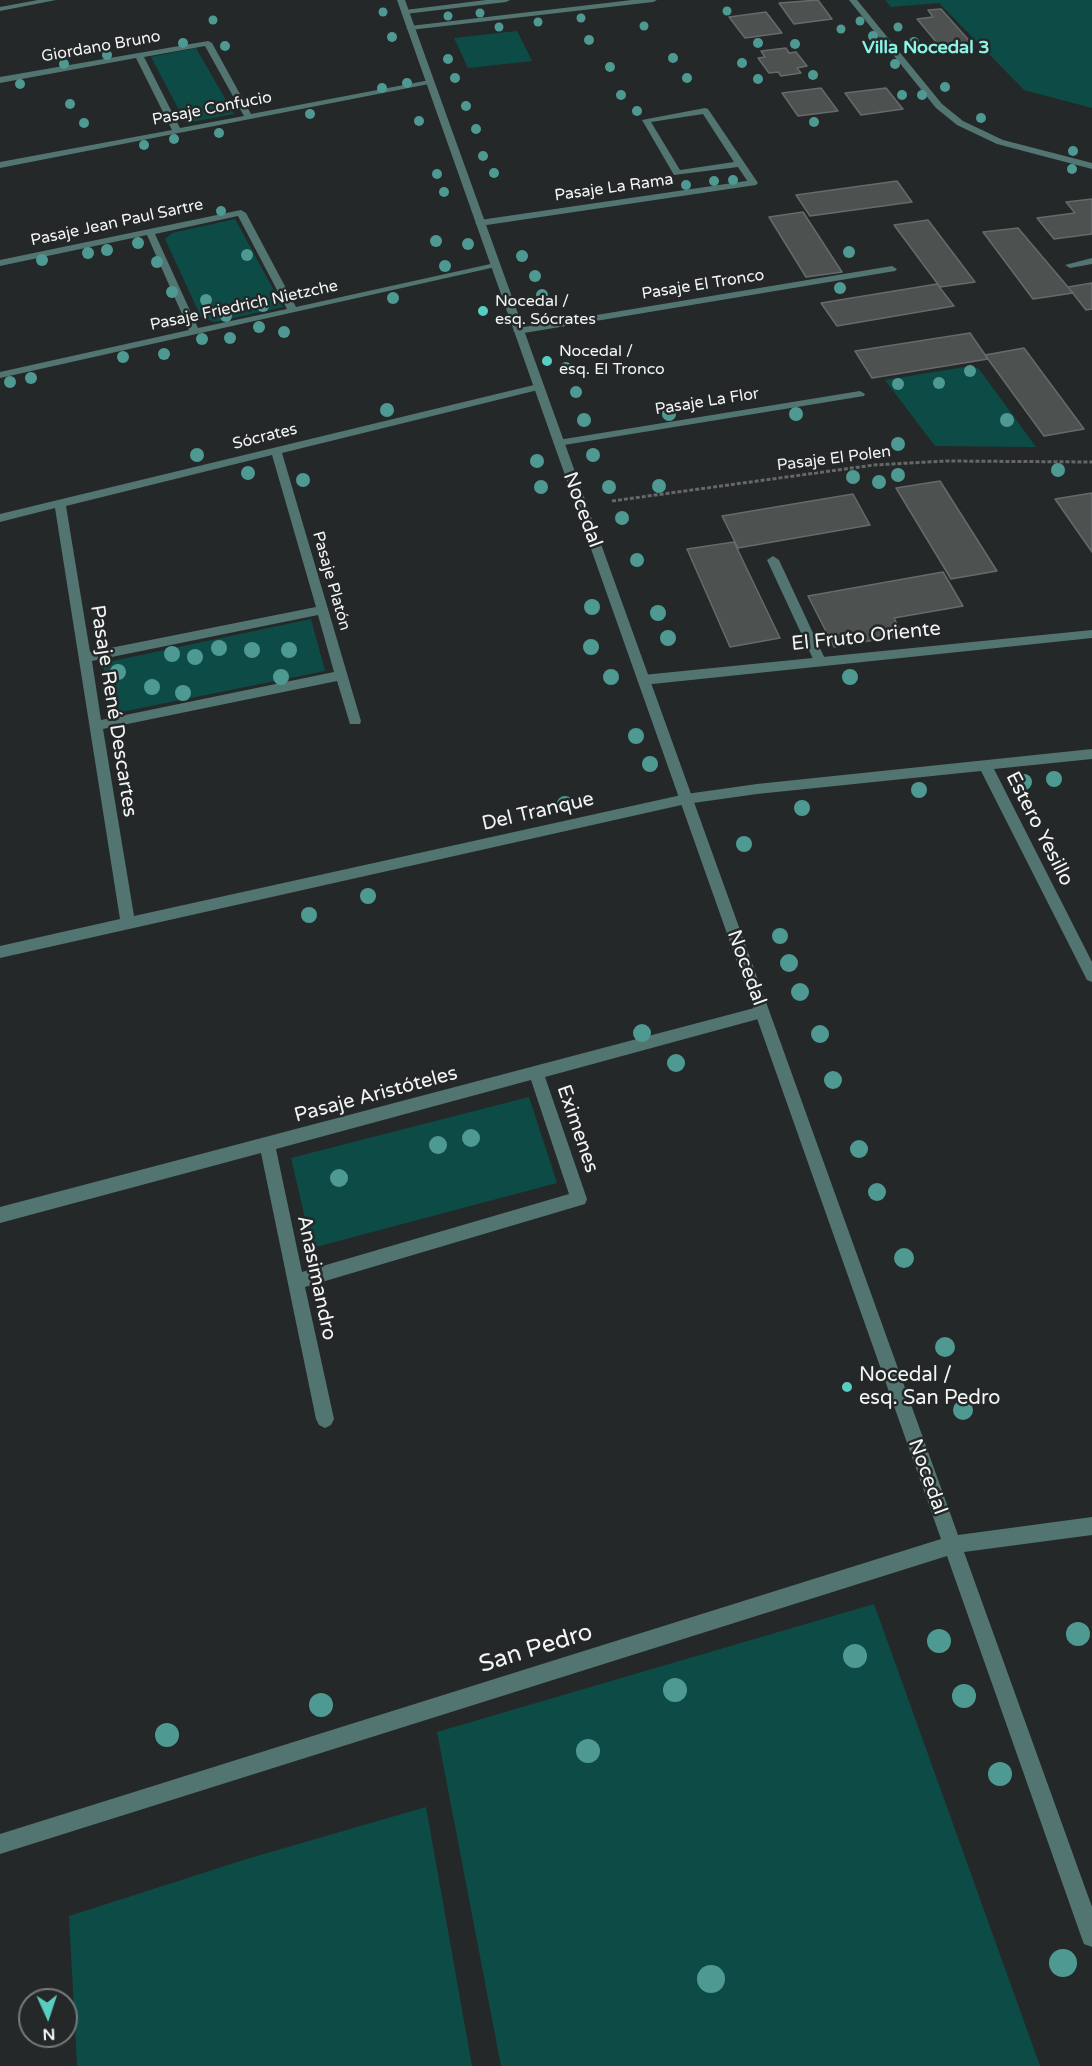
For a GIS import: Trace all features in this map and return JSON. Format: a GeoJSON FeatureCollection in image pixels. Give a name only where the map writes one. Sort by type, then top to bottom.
{"type":"FeatureCollection","features":[{"type":"Feature","properties":{"kind":"street"},"geometry":{"type":"LineString","coordinates":[[0,9],[52,0]]}},
{"type":"Feature","properties":{"kind":"street","name":"Nocedal"},"geometry":{"type":"LineString","coordinates":[[400,0],[1092,1936]]}},
{"type":"Feature","properties":{"kind":"street"},"geometry":{"type":"LineString","coordinates":[[405,12],[506,0]]}},
{"type":"Feature","properties":{"kind":"street"},"geometry":{"type":"LineString","coordinates":[[410,28],[653,0]]}},
{"type":"Feature","properties":{"kind":"street"},"geometry":{"type":"LineString","coordinates":[[853,0],[939,106],[960,123],[1000,142],[1092,166]]}},
{"type":"Feature","properties":{"kind":"street","name":"Giordano Bruno"},"geometry":{"type":"LineString","coordinates":[[0,80],[208,43],[249,118]]}},
{"type":"Feature","properties":{"kind":"street"},"geometry":{"type":"LineString","coordinates":[[139,56],[177,131]]}},
{"type":"Feature","properties":{"kind":"street","name":"Pasaje Confucio"},"geometry":{"type":"LineString","coordinates":[[0,165],[430,83]]}},
{"type":"Feature","properties":{"kind":"street"},"geometry":{"type":"LineString","coordinates":[[705,111],[740,164],[677,173],[646,120],[705,111]]}},
{"type":"Feature","properties":{"kind":"street","name":"Pasaje La Rama"},"geometry":{"type":"LineString","coordinates":[[480,224],[753,183],[740,164]]}},
{"type":"Feature","properties":{"kind":"street","name":"Pasaje Jean Paul Sartre"},"geometry":{"type":"LineString","coordinates":[[0,263],[240,213],[293,311]]}},
{"type":"Feature","properties":{"kind":"street"},"geometry":{"type":"LineString","coordinates":[[150,232],[195,332]]}},
{"type":"Feature","properties":{"kind":"street"},"geometry":{"type":"LineString","coordinates":[[1070,265],[1092,261]]}},
{"type":"Feature","properties":{"kind":"street","name":"Pasaje Friedrich Nietzche"},"geometry":{"type":"LineString","coordinates":[[0,375],[495,266]]}},
{"type":"Feature","properties":{"kind":"street","name":"Pasaje El Tronco"},"geometry":{"type":"LineString","coordinates":[[518,331],[892,269]]}},
{"type":"Feature","properties":{"kind":"street","name":"Sócrates"},"geometry":{"type":"LineString","coordinates":[[0,518],[538,387]]}},
{"type":"Feature","properties":{"kind":"street","name":"Pasaje La Flor"},"geometry":{"type":"LineString","coordinates":[[558,443],[860,394]]}},
{"type":"Feature","properties":{"kind":"street","name":"Pasaje Platón"},"geometry":{"type":"LineString","coordinates":[[276,451],[355,721]]}},
{"type":"Feature","properties":{"kind":"street","name":"Pasaje René Descartes"},"geometry":{"type":"LineString","coordinates":[[60,504],[128,924]]}},
{"type":"Feature","properties":{"kind":"street"},"geometry":{"type":"LineString","coordinates":[[773,560],[820,661]]}},
{"type":"Feature","properties":{"kind":"street"},"geometry":{"type":"LineString","coordinates":[[85,658],[323,610]]}},
{"type":"Feature","properties":{"kind":"street","name":"El Fruto Oriente"},"geometry":{"type":"LineString","coordinates":[[643,680],[1092,634]]}},
{"type":"Feature","properties":{"kind":"street"},"geometry":{"type":"LineString","coordinates":[[96,726],[342,675]]}},
{"type":"Feature","properties":{"kind":"street","name":"Del Tranque"},"geometry":{"type":"LineString","coordinates":[[0,952],[686,799],[757,789],[1092,754]]}},
{"type":"Feature","properties":{"kind":"street","name":"Estero Yesillo"},"geometry":{"type":"LineString","coordinates":[[985,765],[1092,976]]}},
{"type":"Feature","properties":{"kind":"street","name":"Pasaje Aristóteles"},"geometry":{"type":"LineString","coordinates":[[0,1215],[762,1012]]}},
{"type":"Feature","properties":{"kind":"street","name":"Eximenes"},"geometry":{"type":"LineString","coordinates":[[295,1282],[579,1199],[536,1074]]}},
{"type":"Feature","properties":{"kind":"street","name":"Anasimandro"},"geometry":{"type":"LineString","coordinates":[[267,1145],[325,1419]]}},
{"type":"Feature","properties":{"kind":"street","name":"San Pedro"},"geometry":{"type":"LineString","coordinates":[[0,1845],[951,1545],[1092,1526]]}},
{"type":"Feature","properties":{"kind":"path","name":"Pasaje El Polen"},"geometry":{"type":"LineString","coordinates":[[581,506],[874,465],[946,461],[1092,462]]}},
{"type":"Feature","properties":{"kind":"green space"},"geometry":{"type":"Polygon","coordinates":[[[885,0],[1092,0],[1092,108],[1024,90],[939,3],[891,7],[885,0]]]}},
{"type":"Feature","properties":{"kind":"green space"},"geometry":{"type":"Polygon","coordinates":[[[517,31],[532,61],[468,68],[454,38],[517,31]]]}},
{"type":"Feature","properties":{"kind":"green space"},"geometry":{"type":"Polygon","coordinates":[[[196,48],[234,114],[186,123],[151,57],[196,48]]]}},
{"type":"Feature","properties":{"kind":"green space"},"geometry":{"type":"Polygon","coordinates":[[[235,219],[283,307],[215,322],[201,317],[165,239],[172,233],[235,219]]]}},
{"type":"Feature","properties":{"kind":"green space"},"geometry":{"type":"Polygon","coordinates":[[[971,366],[979,369],[1036,447],[935,446],[885,380],[971,366]]]}},
{"type":"Feature","properties":{"kind":"green space"},"geometry":{"type":"Polygon","coordinates":[[[311,619],[325,671],[111,714],[103,663],[311,619]]]}},
{"type":"Feature","properties":{"kind":"green space"},"geometry":{"type":"Polygon","coordinates":[[[529,1097],[557,1183],[312,1248],[291,1158],[529,1097]]]}},
{"type":"Feature","properties":{"kind":"green space"},"geometry":{"type":"Polygon","coordinates":[[[874,1604],[1040,2066],[501,2066],[437,1732],[874,1604]]]}},
{"type":"Feature","properties":{"kind":"green space"},"geometry":{"type":"Polygon","coordinates":[[[426,1807],[472,2066],[77,2066],[78,1988],[73,1988],[69,1916],[250,1858],[426,1807]]]}},
{"type":"Feature","properties":{"kind":"building"},"geometry":{"type":"Polygon","coordinates":[[[818,0],[832,19],[794,24],[779,3],[818,0]]]}},
{"type":"Feature","properties":{"kind":"building"},"geometry":{"type":"Polygon","coordinates":[[[941,9],[974,46],[943,50],[917,19],[933,17],[928,10],[941,9]]]}},
{"type":"Feature","properties":{"kind":"building"},"geometry":{"type":"Polygon","coordinates":[[[766,12],[782,33],[745,38],[729,17],[766,12]]]}},
{"type":"Feature","properties":{"kind":"building"},"geometry":{"type":"Polygon","coordinates":[[[786,48],[789,53],[796,52],[807,66],[797,68],[801,73],[781,76],[778,72],[769,73],[758,58],[765,57],[761,51],[786,48]]]}},
{"type":"Feature","properties":{"kind":"building"},"geometry":{"type":"Polygon","coordinates":[[[821,88],[838,111],[798,116],[782,93],[821,88]]]}},
{"type":"Feature","properties":{"kind":"building"},"geometry":{"type":"Polygon","coordinates":[[[886,88],[903,109],[861,115],[845,93],[886,88]]]}},
{"type":"Feature","properties":{"kind":"building"},"geometry":{"type":"Polygon","coordinates":[[[897,181],[912,202],[810,216],[796,195],[897,181]]]}},
{"type":"Feature","properties":{"kind":"building"},"geometry":{"type":"Polygon","coordinates":[[[1092,199],[1092,234],[1054,239],[1037,218],[1075,213],[1066,202],[1092,199]]]}},
{"type":"Feature","properties":{"kind":"building"},"geometry":{"type":"Polygon","coordinates":[[[803,212],[842,272],[806,277],[769,217],[803,212]]]}},
{"type":"Feature","properties":{"kind":"building"},"geometry":{"type":"Polygon","coordinates":[[[928,220],[975,282],[940,287],[894,225],[928,220]]]}},
{"type":"Feature","properties":{"kind":"building"},"geometry":{"type":"Polygon","coordinates":[[[1018,228],[1073,293],[1033,299],[983,232],[1018,228]]]}},
{"type":"Feature","properties":{"kind":"building"},"geometry":{"type":"Polygon","coordinates":[[[1092,283],[1092,309],[1086,310],[1068,287],[1092,283]]]}},
{"type":"Feature","properties":{"kind":"building"},"geometry":{"type":"Polygon","coordinates":[[[937,284],[954,306],[837,326],[821,303],[937,284]]]}},
{"type":"Feature","properties":{"kind":"building"},"geometry":{"type":"Polygon","coordinates":[[[970,333],[988,359],[872,378],[855,351],[970,333]]]}},
{"type":"Feature","properties":{"kind":"building"},"geometry":{"type":"Polygon","coordinates":[[[1024,348],[1084,429],[1044,436],[985,355],[1024,348]]]}},
{"type":"Feature","properties":{"kind":"building"},"geometry":{"type":"Polygon","coordinates":[[[940,481],[997,571],[951,579],[896,488],[940,481]]]}},
{"type":"Feature","properties":{"kind":"building"},"geometry":{"type":"Polygon","coordinates":[[[1092,493],[1092,552],[1055,499],[1092,493]]]}},
{"type":"Feature","properties":{"kind":"building"},"geometry":{"type":"Polygon","coordinates":[[[853,494],[870,525],[738,548],[722,516],[853,494]]]}},
{"type":"Feature","properties":{"kind":"building"},"geometry":{"type":"Polygon","coordinates":[[[734,542],[780,638],[730,647],[687,549],[734,542]]]}},
{"type":"Feature","properties":{"kind":"building"},"geometry":{"type":"Polygon","coordinates":[[[943,572],[963,606],[894,618],[903,635],[834,647],[808,596],[943,572]]]}},
{"type":"Feature","properties":{"kind":"place","name":"Nocedal / esq. Sócrates"},"geometry":{"type":"Point","coordinates":[483,311]}},
{"type":"Feature","properties":{"kind":"place","name":"Nocedal / esq. El Tronco"},"geometry":{"type":"Point","coordinates":[547,361]}},
{"type":"Feature","properties":{"kind":"place","name":"Nocedal / esq. San Pedro"},"geometry":{"type":"Point","coordinates":[847,1387]}},
{"type":"Feature","properties":{"kind":"district","name":"Villa Nocedal 3"},"geometry":{"type":"Point","coordinates":[926,48]}}]}
